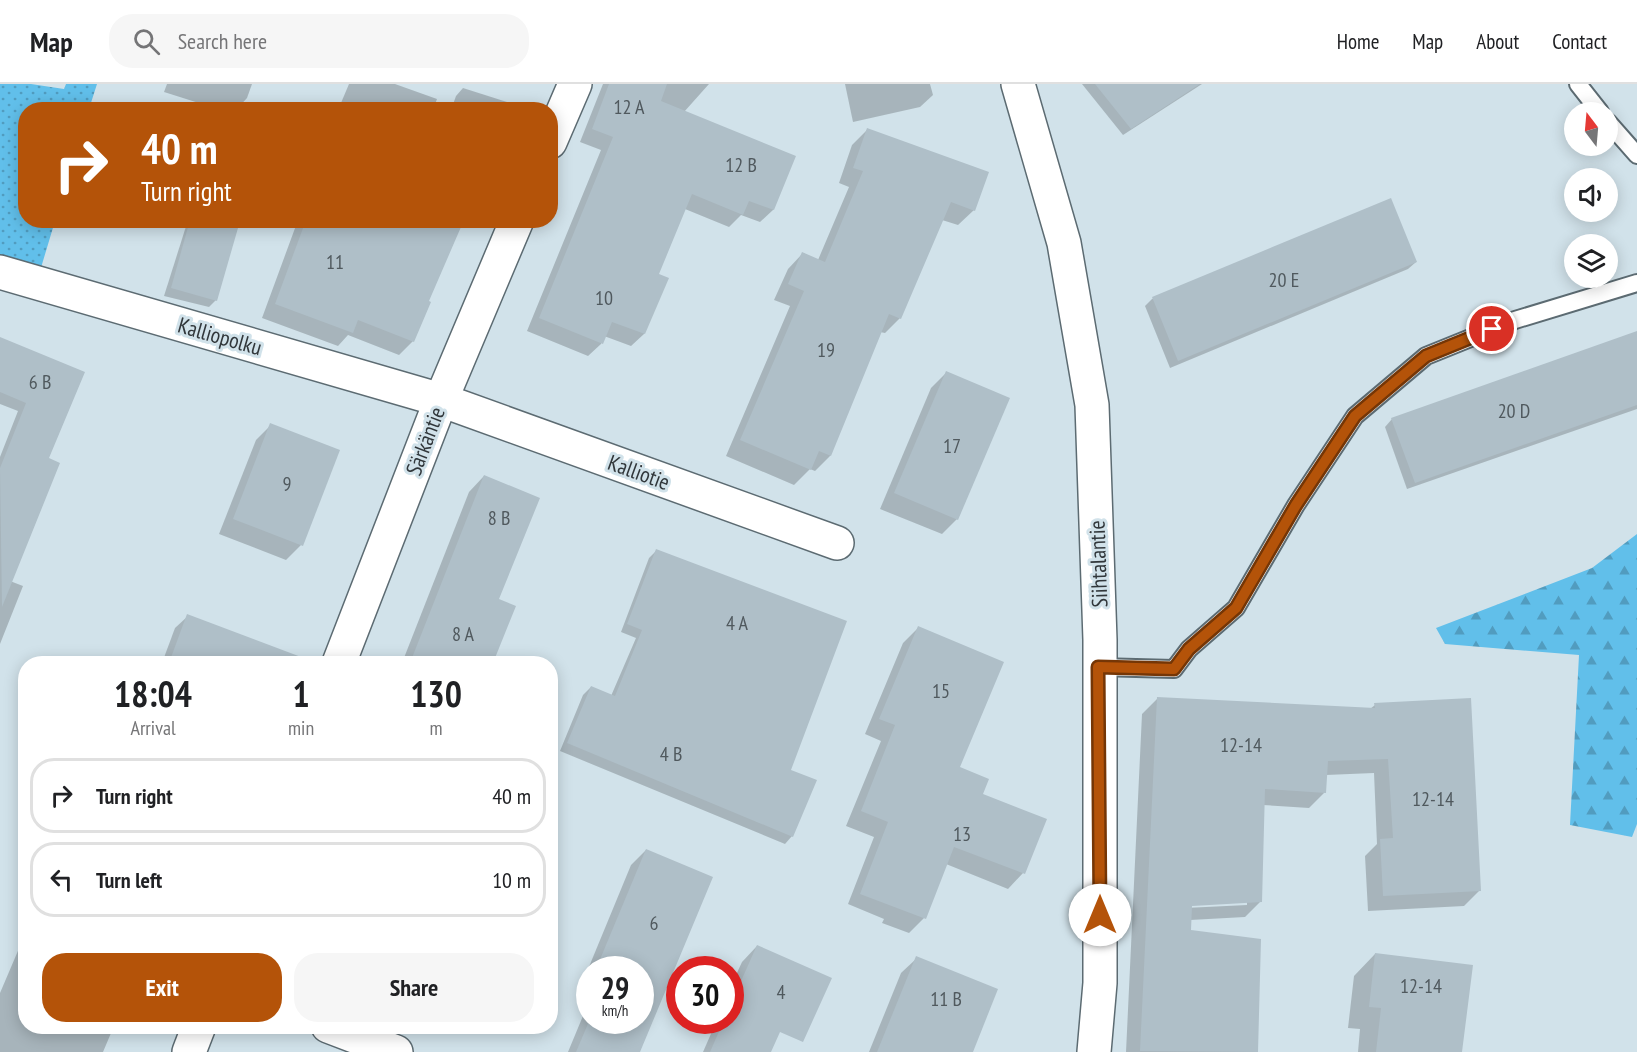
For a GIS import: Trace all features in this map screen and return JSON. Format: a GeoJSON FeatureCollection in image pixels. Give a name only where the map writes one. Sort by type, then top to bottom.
{"type":"FeatureCollection","features":[{"type":"Feature","properties":{"kind":"street"},"geometry":{"type":"LineString","coordinates":[[558,123],[575,84]]}},
{"type":"Feature","properties":{"kind":"street","name":"Siihtalantie"},"geometry":{"type":"LineString","coordinates":[[1018,84],[1064,243],[1092,405],[1100,640],[1098,667],[1100,983],[1094,1052]]}},
{"type":"Feature","properties":{"kind":"street","name":"Särkäntie"},"geometry":{"type":"LineString","coordinates":[[342,656],[441,400],[514,228]]}},
{"type":"Feature","properties":{"kind":"street","name":"Kalliopolku"},"geometry":{"type":"LineString","coordinates":[[0,272],[441,400]]}},
{"type":"Feature","properties":{"kind":"street","name":"Kalliotie"},"geometry":{"type":"LineString","coordinates":[[441,400],[837,543]]}},
{"type":"Feature","properties":{"kind":"street"},"geometry":{"type":"LineString","coordinates":[[189,1052],[196,1034]]}},
{"type":"Feature","properties":{"kind":"street"},"geometry":{"type":"LineString","coordinates":[[349,1034],[396,1052]]}},
{"type":"Feature","properties":{"kind":"lane"},"geometry":{"type":"LineString","coordinates":[[1578,84],[1592,102]]}},
{"type":"Feature","properties":{"kind":"lane"},"geometry":{"type":"LineString","coordinates":[[1618,133],[1637,154]]}},
{"type":"Feature","properties":{"kind":"lane"},"geometry":{"type":"LineString","coordinates":[[1098,667],[1174,669],[1189,649],[1236,608],[1296,505],[1355,416],[1426,356],[1515,320],[1637,283]]}},
{"type":"Feature","properties":{"kind":"green space"},"geometry":{"type":"Polygon","coordinates":[[[0,84],[31,84],[64,89],[66,84],[97,84],[91,102],[18,102],[18,228],[53,228],[37,281],[0,272],[0,84]]]}},
{"type":"Feature","properties":{"kind":"green space"},"geometry":{"type":"Polygon","coordinates":[[[1637,534],[1637,824],[1632,837],[1570,825],[1579,655],[1445,644],[1436,628],[1592,568],[1637,534]]]}},
{"type":"Feature","properties":{"kind":"building"},"geometry":{"type":"Polygon","coordinates":[[[609,84],[667,84],[661,101],[796,156],[774,210],[749,201],[743,215],[692,194],[659,274],[669,278],[645,334],[612,322],[603,344],[539,318],[613,137],[592,129],[609,84]]]}},
{"type":"Feature","properties":{"kind":"building"},"geometry":{"type":"Polygon","coordinates":[[[1095,84],[1200,84],[1131,129],[1095,84]]]}},
{"type":"Feature","properties":{"kind":"building"},"geometry":{"type":"Polygon","coordinates":[[[867,128],[989,172],[975,211],[951,202],[901,319],[889,314],[831,456],[819,451],[811,470],[740,440],[804,291],[788,284],[802,252],[825,262],[863,171],[853,168],[867,128]]]}},
{"type":"Feature","properties":{"kind":"building"},"geometry":{"type":"Polygon","coordinates":[[[1391,198],[1417,262],[1178,361],[1152,297],[1391,198]]]}},
{"type":"Feature","properties":{"kind":"building"},"geometry":{"type":"Polygon","coordinates":[[[188,228],[238,228],[217,301],[171,288],[188,228]]]}},
{"type":"Feature","properties":{"kind":"building"},"geometry":{"type":"Polygon","coordinates":[[[303,228],[461,228],[414,342],[358,320],[353,333],[275,304],[303,228]]]}},
{"type":"Feature","properties":{"kind":"building"},"geometry":{"type":"Polygon","coordinates":[[[1637,331],[1637,405],[1415,483],[1391,418],[1637,331]]]}},
{"type":"Feature","properties":{"kind":"building"},"geometry":{"type":"Polygon","coordinates":[[[0,337],[85,372],[49,458],[60,463],[2,607],[0,468],[26,403],[0,392],[0,337]]]}},
{"type":"Feature","properties":{"kind":"building"},"geometry":{"type":"Polygon","coordinates":[[[946,371],[1010,398],[958,520],[894,493],[946,371]]]}},
{"type":"Feature","properties":{"kind":"building"},"geometry":{"type":"Polygon","coordinates":[[[270,423],[340,450],[303,546],[233,519],[270,423]]]}},
{"type":"Feature","properties":{"kind":"building"},"geometry":{"type":"Polygon","coordinates":[[[484,475],[540,498],[499,599],[516,606],[496,656],[413,656],[484,475]]]}},
{"type":"Feature","properties":{"kind":"building"},"geometry":{"type":"Polygon","coordinates":[[[656,549],[847,621],[791,770],[817,780],[793,837],[567,743],[591,686],[615,696],[642,630],[627,624],[656,549]]]}},
{"type":"Feature","properties":{"kind":"building"},"geometry":{"type":"Polygon","coordinates":[[[187,614],[298,656],[172,656],[187,614]]]}},
{"type":"Feature","properties":{"kind":"building"},"geometry":{"type":"Polygon","coordinates":[[[918,626],[1004,662],[960,767],[989,779],[983,794],[1047,819],[1025,874],[954,847],[926,919],[860,894],[888,822],[861,811],[895,725],[879,719],[918,626]]]}},
{"type":"Feature","properties":{"kind":"building"},"geometry":{"type":"Polygon","coordinates":[[[1157,697],[1375,708],[1374,703],[1471,698],[1481,891],[1383,896],[1380,839],[1393,838],[1388,759],[1328,761],[1326,793],[1265,789],[1262,902],[1192,906],[1191,930],[1261,939],[1258,1052],[1140,1051],[1157,697]]]}},
{"type":"Feature","properties":{"kind":"building"},"geometry":{"type":"Polygon","coordinates":[[[646,849],[713,877],[680,956],[666,956],[666,990],[654,1018],[654,956],[601,956],[646,849]]]}},
{"type":"Feature","properties":{"kind":"building"},"geometry":{"type":"Polygon","coordinates":[[[757,945],[832,978],[803,1042],[780,1032],[771,1052],[710,1052],[718,1034],[744,1034],[744,974],[757,945]]]}},
{"type":"Feature","properties":{"kind":"building"},"geometry":{"type":"Polygon","coordinates":[[[1375,953],[1473,965],[1462,1052],[1376,1052],[1381,1008],[1369,1007],[1375,953]]]}},
{"type":"Feature","properties":{"kind":"building"},"geometry":{"type":"Polygon","coordinates":[[[916,956],[998,989],[973,1052],[877,1052],[916,956]]]}},
{"type":"Feature","properties":{"kind":"building"},"geometry":{"type":"Polygon","coordinates":[[[584,1034],[648,1034],[640,1052],[576,1052],[584,1034]]]}},
{"type":"Feature","properties":{"kind":"route"},"geometry":{"type":"LineString","coordinates":[[1100,915],[1098,667],[1174,669],[1189,649],[1236,608],[1296,505],[1355,416],[1426,356],[1492,329]]}}]}
